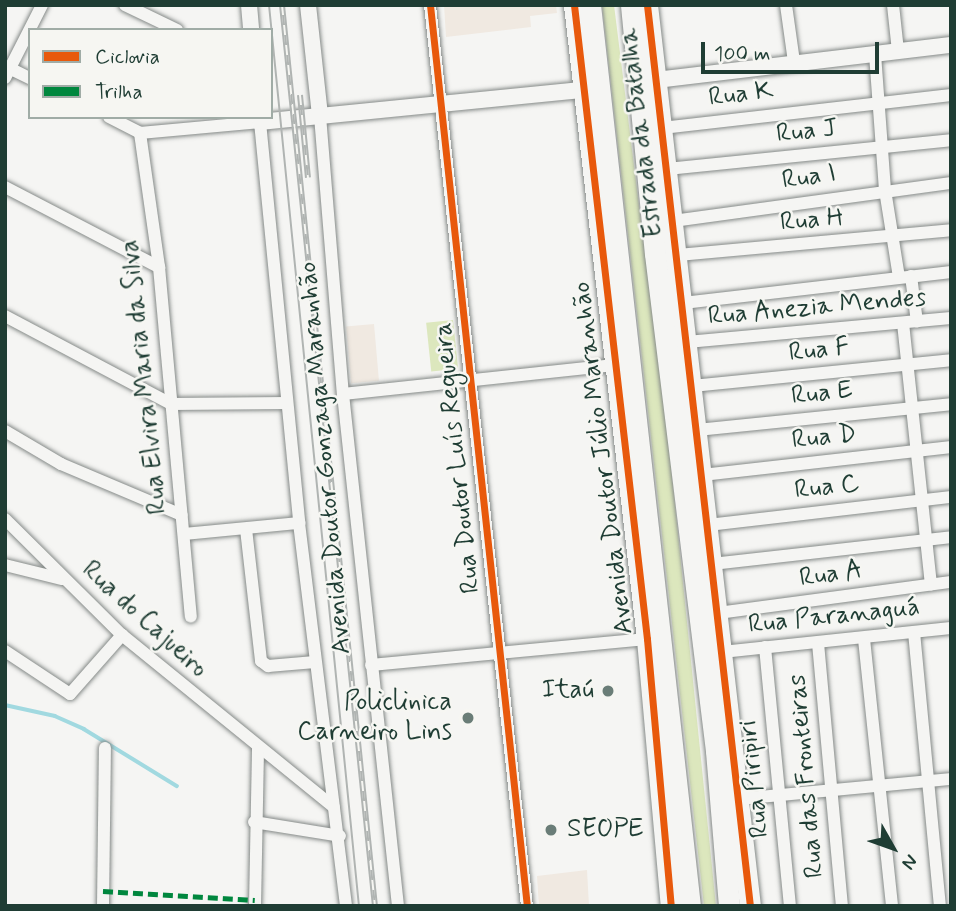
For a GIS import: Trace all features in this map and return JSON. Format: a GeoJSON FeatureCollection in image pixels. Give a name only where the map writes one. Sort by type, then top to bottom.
{"type":"FeatureCollection","features":[{"type":"Feature","properties":{"kind":"main road","name":"Avenida Doutor Júlio Maranhão"},"geometry":{"type":"LineString","coordinates":[[574,5],[647,639],[671,906]]}},
{"type":"Feature","properties":{"kind":"main road","name":"Avenida Doutor Júlio Maranhão"},"geometry":{"type":"LineString","coordinates":[[590,5],[690,906]]}},
{"type":"Feature","properties":{"kind":"main road"},"geometry":{"type":"LineString","coordinates":[[631,5],[729,906]]}},
{"type":"Feature","properties":{"kind":"main road","name":"Estrada da Batalha"},"geometry":{"type":"LineString","coordinates":[[647,5],[678,255]]}},
{"type":"Feature","properties":{"kind":"main road"},"geometry":{"type":"LineString","coordinates":[[678,255],[750,906]]}},
{"type":"Feature","properties":{"kind":"street"},"geometry":{"type":"LineString","coordinates":[[30,28],[42,5]]}},
{"type":"Feature","properties":{"kind":"street"},"geometry":{"type":"LineString","coordinates":[[125,5],[173,28]]}},
{"type":"Feature","properties":{"kind":"street"},"geometry":{"type":"LineString","coordinates":[[249,5],[251,28]]}},
{"type":"Feature","properties":{"kind":"street","name":"Avenida Doutor Gonzaga Maranhão"},"geometry":{"type":"LineString","coordinates":[[308,5],[343,394],[398,906]]}},
{"type":"Feature","properties":{"kind":"street","name":"Rua Doutor Luís Regueira"},"geometry":{"type":"LineString","coordinates":[[430,5],[527,906]]}},
{"type":"Feature","properties":{"kind":"street"},"geometry":{"type":"LineString","coordinates":[[786,5],[794,62]]}},
{"type":"Feature","properties":{"kind":"street"},"geometry":{"type":"LineString","coordinates":[[893,5],[898,51]]}},
{"type":"Feature","properties":{"kind":"street"},"geometry":{"type":"LineString","coordinates":[[28,31],[7,71],[28,77]]}},
{"type":"Feature","properties":{"kind":"street"},"geometry":{"type":"LineString","coordinates":[[656,80],[951,45]]}},
{"type":"Feature","properties":{"kind":"street"},"geometry":{"type":"LineString","coordinates":[[875,54],[885,190],[893,237],[917,322]]}},
{"type":"Feature","properties":{"kind":"street"},"geometry":{"type":"LineString","coordinates":[[113,119],[140,133],[583,90]]}},
{"type":"Feature","properties":{"kind":"street","name":"Rua K"},"geometry":{"type":"LineString","coordinates":[[662,128],[878,101],[951,95]]}},
{"type":"Feature","properties":{"kind":"street","name":"Avenida Doutor Gonzaga Maranhão"},"geometry":{"type":"LineString","coordinates":[[260,120],[299,523],[315,662],[340,836],[346,906]]}},
{"type":"Feature","properties":{"kind":"street","name":"Rua Elvira Maria da Silva"},"geometry":{"type":"LineString","coordinates":[[140,133],[159,267],[191,617]]}},
{"type":"Feature","properties":{"kind":"street","name":"Rua J"},"geometry":{"type":"LineString","coordinates":[[667,169],[951,140]]}},
{"type":"Feature","properties":{"kind":"street","name":"Rua I"},"geometry":{"type":"LineString","coordinates":[[673,221],[951,183]]}},
{"type":"Feature","properties":{"kind":"street"},"geometry":{"type":"LineString","coordinates":[[5,187],[159,267]]}},
{"type":"Feature","properties":{"kind":"street","name":"Rua H"},"geometry":{"type":"LineString","coordinates":[[678,255],[951,230]]}},
{"type":"Feature","properties":{"kind":"street"},"geometry":{"type":"LineString","coordinates":[[683,303],[951,272]]}},
{"type":"Feature","properties":{"kind":"street"},"geometry":{"type":"LineString","coordinates":[[5,316],[171,404],[288,403]]}},
{"type":"Feature","properties":{"kind":"street","name":"Rua Anezia Mendes"},"geometry":{"type":"LineString","coordinates":[[687,342],[951,318]]}},
{"type":"Feature","properties":{"kind":"street"},"geometry":{"type":"LineString","coordinates":[[903,323],[909,409],[931,585]]}},
{"type":"Feature","properties":{"kind":"street","name":"Rua F"},"geometry":{"type":"LineString","coordinates":[[692,386],[951,360]]}},
{"type":"Feature","properties":{"kind":"street"},"geometry":{"type":"LineString","coordinates":[[343,394],[614,365]]}},
{"type":"Feature","properties":{"kind":"street","name":"Rua E"},"geometry":{"type":"LineString","coordinates":[[697,430],[951,404]]}},
{"type":"Feature","properties":{"kind":"street"},"geometry":{"type":"LineString","coordinates":[[5,431],[61,464],[182,515]]}},
{"type":"Feature","properties":{"kind":"street","name":"Rua D"},"geometry":{"type":"LineString","coordinates":[[702,475],[951,447]]}},
{"type":"Feature","properties":{"kind":"street","name":"Rua C"},"geometry":{"type":"LineString","coordinates":[[708,525],[951,497]]}},
{"type":"Feature","properties":{"kind":"street","name":"Rua do Cajueiro"},"geometry":{"type":"LineString","coordinates":[[5,519],[62,579],[122,635],[334,807]]}},
{"type":"Feature","properties":{"kind":"street"},"geometry":{"type":"LineString","coordinates":[[184,534],[299,523]]}},
{"type":"Feature","properties":{"kind":"street"},"geometry":{"type":"LineString","coordinates":[[246,529],[261,661],[268,666],[315,662]]}},
{"type":"Feature","properties":{"kind":"street"},"geometry":{"type":"LineString","coordinates":[[712,564],[951,537]]}},
{"type":"Feature","properties":{"kind":"street"},"geometry":{"type":"LineString","coordinates":[[5,565],[62,579]]}},
{"type":"Feature","properties":{"kind":"street","name":"Rua A"},"geometry":{"type":"LineString","coordinates":[[718,613],[951,582]]}},
{"type":"Feature","properties":{"kind":"street","name":"Rua Paranaguá"},"geometry":{"type":"LineString","coordinates":[[722,652],[951,628]]}},
{"type":"Feature","properties":{"kind":"street"},"geometry":{"type":"LineString","coordinates":[[914,632],[940,906]]}},
{"type":"Feature","properties":{"kind":"street"},"geometry":{"type":"LineString","coordinates":[[5,651],[70,694],[122,635]]}},
{"type":"Feature","properties":{"kind":"street"},"geometry":{"type":"LineString","coordinates":[[371,665],[647,639]]}},
{"type":"Feature","properties":{"kind":"street"},"geometry":{"type":"LineString","coordinates":[[864,639],[892,906]]}},
{"type":"Feature","properties":{"kind":"street","name":"Rua das Fronteiras"},"geometry":{"type":"LineString","coordinates":[[818,643],[829,790],[842,906]]}},
{"type":"Feature","properties":{"kind":"street","name":"Rua Piripiri"},"geometry":{"type":"LineString","coordinates":[[765,648],[790,906]]}},
{"type":"Feature","properties":{"kind":"street"},"geometry":{"type":"LineString","coordinates":[[103,906],[105,748]]}},
{"type":"Feature","properties":{"kind":"street"},"geometry":{"type":"LineString","coordinates":[[255,906],[254,822],[258,748]]}},
{"type":"Feature","properties":{"kind":"street"},"geometry":{"type":"LineString","coordinates":[[739,799],[951,779]]}},
{"type":"Feature","properties":{"kind":"street"},"geometry":{"type":"LineString","coordinates":[[254,822],[340,836]]}},
{"type":"Feature","properties":{"kind":"shaded area"},"geometry":{"type":"Polygon","coordinates":[[[444,5],[556,5],[557,13],[530,16],[531,27],[446,37],[444,5]]]}},
{"type":"Feature","properties":{"kind":"shaded area"},"geometry":{"type":"Polygon","coordinates":[[[374,324],[379,381],[351,383],[346,326],[374,324]]]}},
{"type":"Feature","properties":{"kind":"shaded area"},"geometry":{"type":"Polygon","coordinates":[[[587,870],[589,906],[539,906],[537,876],[587,870]]]}},
{"type":"Feature","properties":{"kind":"green space"},"geometry":{"type":"Polygon","coordinates":[[[602,5],[614,5],[669,446],[716,906],[704,906],[602,5]]]}},
{"type":"Feature","properties":{"kind":"green space"},"geometry":{"type":"Polygon","coordinates":[[[453,320],[458,369],[431,372],[426,323],[453,320]]]}},
{"type":"Feature","properties":{"kind":"waterway"},"geometry":{"type":"LineString","coordinates":[[5,705],[55,716],[84,729],[177,786]]}},
{"type":"Feature","properties":{"kind":"tram line"},"geometry":{"type":"LineString","coordinates":[[269,5],[271,28]]}},
{"type":"Feature","properties":{"kind":"tram line"},"geometry":{"type":"LineString","coordinates":[[273,45],[359,906]]}},
{"type":"Feature","properties":{"kind":"railway"},"geometry":{"type":"LineString","coordinates":[[282,5],[375,906]]}},
{"type":"Feature","properties":{"kind":"railway"},"geometry":{"type":"LineString","coordinates":[[300,95],[308,178]]}},
{"type":"Feature","properties":{"kind":"marked path"},"geometry":{"type":"LineString","coordinates":[[103,891],[255,900]]}},
{"type":"Feature","properties":{"kind":"cycle path"},"geometry":{"type":"LineString","coordinates":[[430,5],[527,906]]}},
{"type":"Feature","properties":{"kind":"cycle path"},"geometry":{"type":"LineString","coordinates":[[574,5],[647,639],[671,906]]}},
{"type":"Feature","properties":{"kind":"cycle path"},"geometry":{"type":"LineString","coordinates":[[647,5],[750,906]]}},
{"type":"Feature","properties":{"kind":"place","name":"Itaú"},"geometry":{"type":"Point","coordinates":[608,691]}},
{"type":"Feature","properties":{"kind":"place","name":"Policlinica Carneiro Lins"},"geometry":{"type":"Point","coordinates":[468,718]}},
{"type":"Feature","properties":{"kind":"place","name":"SEOPE"},"geometry":{"type":"Point","coordinates":[551,830]}}]}
